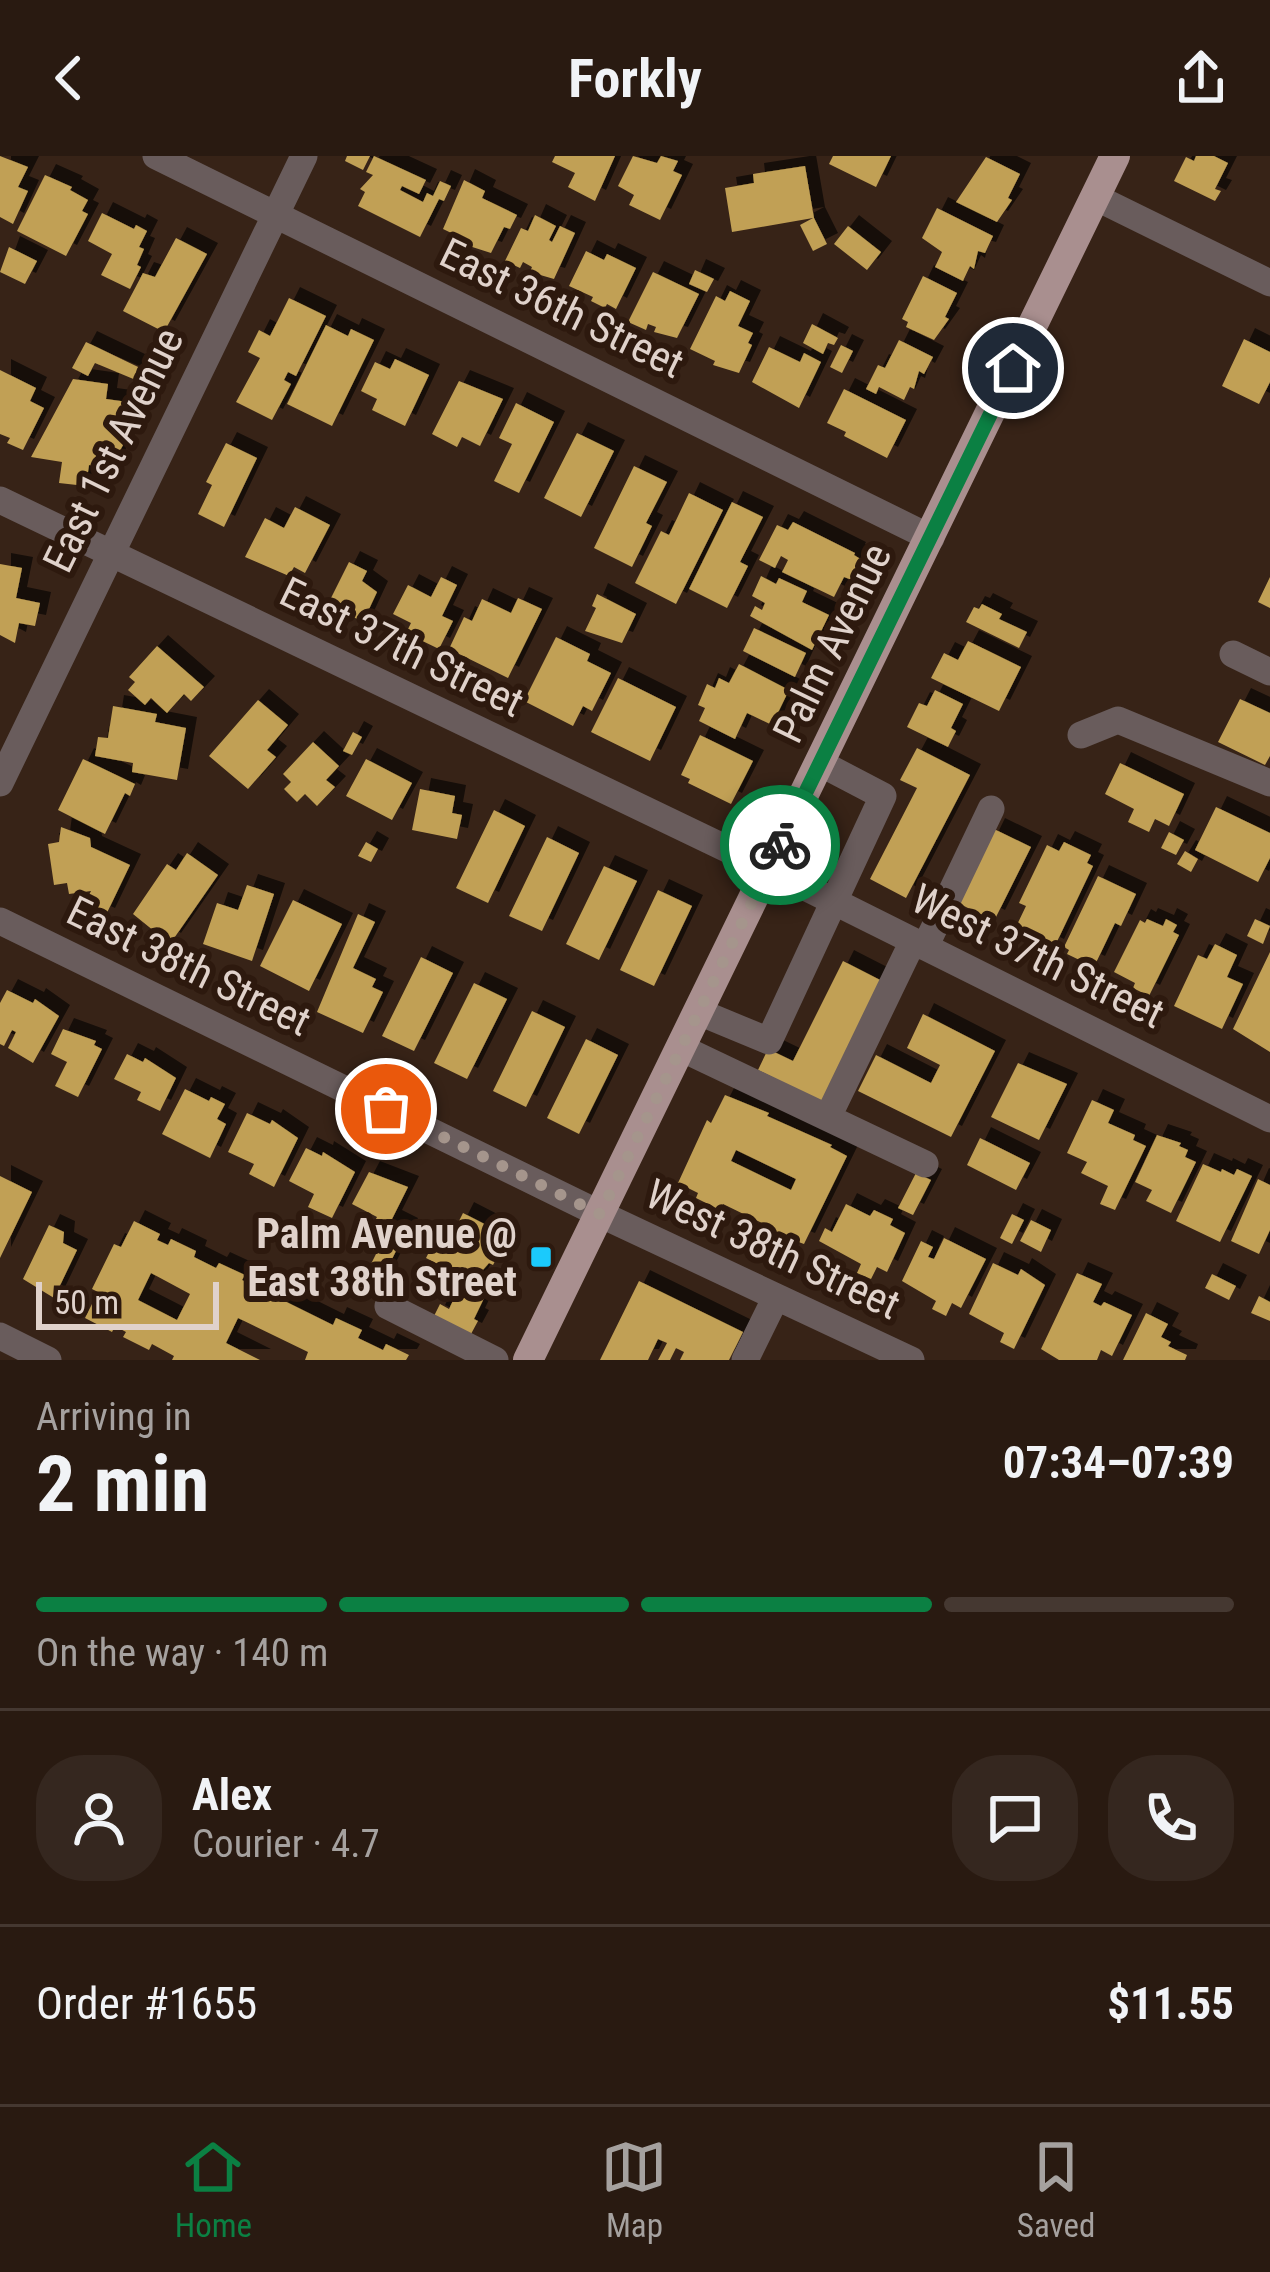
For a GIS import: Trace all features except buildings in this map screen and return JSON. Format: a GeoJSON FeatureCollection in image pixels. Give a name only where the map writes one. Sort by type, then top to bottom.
{"type":"FeatureCollection","features":[{"type":"Feature","properties":{"kind":"main road","name":"Palm Avenue"},"geometry":{"type":"LineString","coordinates":[[528,1360],[1115,156]]}},
{"type":"Feature","properties":{"kind":"street","name":"East 36th Street"},"geometry":{"type":"LineString","coordinates":[[156,156],[931,538]]}},
{"type":"Feature","properties":{"kind":"street","name":"East 1st Avenue"},"geometry":{"type":"LineString","coordinates":[[0,783],[304,156]]}},
{"type":"Feature","properties":{"kind":"street"},"geometry":{"type":"LineString","coordinates":[[1095,197],[1270,283]]}},
{"type":"Feature","properties":{"kind":"street","name":"East 37th Street"},"geometry":{"type":"LineString","coordinates":[[0,500],[769,869]]}},
{"type":"Feature","properties":{"kind":"street"},"geometry":{"type":"LineString","coordinates":[[1233,654],[1270,672]]}},
{"type":"Feature","properties":{"kind":"street"},"geometry":{"type":"LineString","coordinates":[[1081,735],[1118,720],[1270,783]]}},
{"type":"Feature","properties":{"kind":"street"},"geometry":{"type":"LineString","coordinates":[[698,1012],[769,1041],[884,796],[820,763]]}},
{"type":"Feature","properties":{"kind":"street"},"geometry":{"type":"LineString","coordinates":[[828,1117],[991,809]]}},
{"type":"Feature","properties":{"kind":"street","name":"West 37th Street"},"geometry":{"type":"LineString","coordinates":[[769,869],[1270,1119]]}},
{"type":"Feature","properties":{"kind":"street","name":"East 38th Street"},"geometry":{"type":"LineString","coordinates":[[0,921],[600,1214]]}},
{"type":"Feature","properties":{"kind":"street"},"geometry":{"type":"LineString","coordinates":[[681,1048],[926,1163]]}},
{"type":"Feature","properties":{"kind":"street","name":"West 38th Street"},"geometry":{"type":"LineString","coordinates":[[600,1214],[776,1297],[872,1352],[910,1360]]}},
{"type":"Feature","properties":{"kind":"street"},"geometry":{"type":"LineString","coordinates":[[745,1360],[776,1297]]}},
{"type":"Feature","properties":{"kind":"street"},"geometry":{"type":"LineString","coordinates":[[388,1306],[495,1360]]}},
{"type":"Feature","properties":{"kind":"street"},"geometry":{"type":"LineString","coordinates":[[0,1336],[48,1360]]}},
{"type":"Feature","properties":{"kind":"way so far"},"geometry":{"type":"LineString","coordinates":[[386,1109],[600,1214],[780,845]]}},
{"type":"Feature","properties":{"kind":"place","name":"Palm Avenue @ East 38th Street"},"geometry":{"type":"Point","coordinates":[541,1257]}},
{"type":"Feature","properties":{"kind":"route"},"geometry":{"type":"LineString","coordinates":[[780,845],[1013,368]]}}]}
